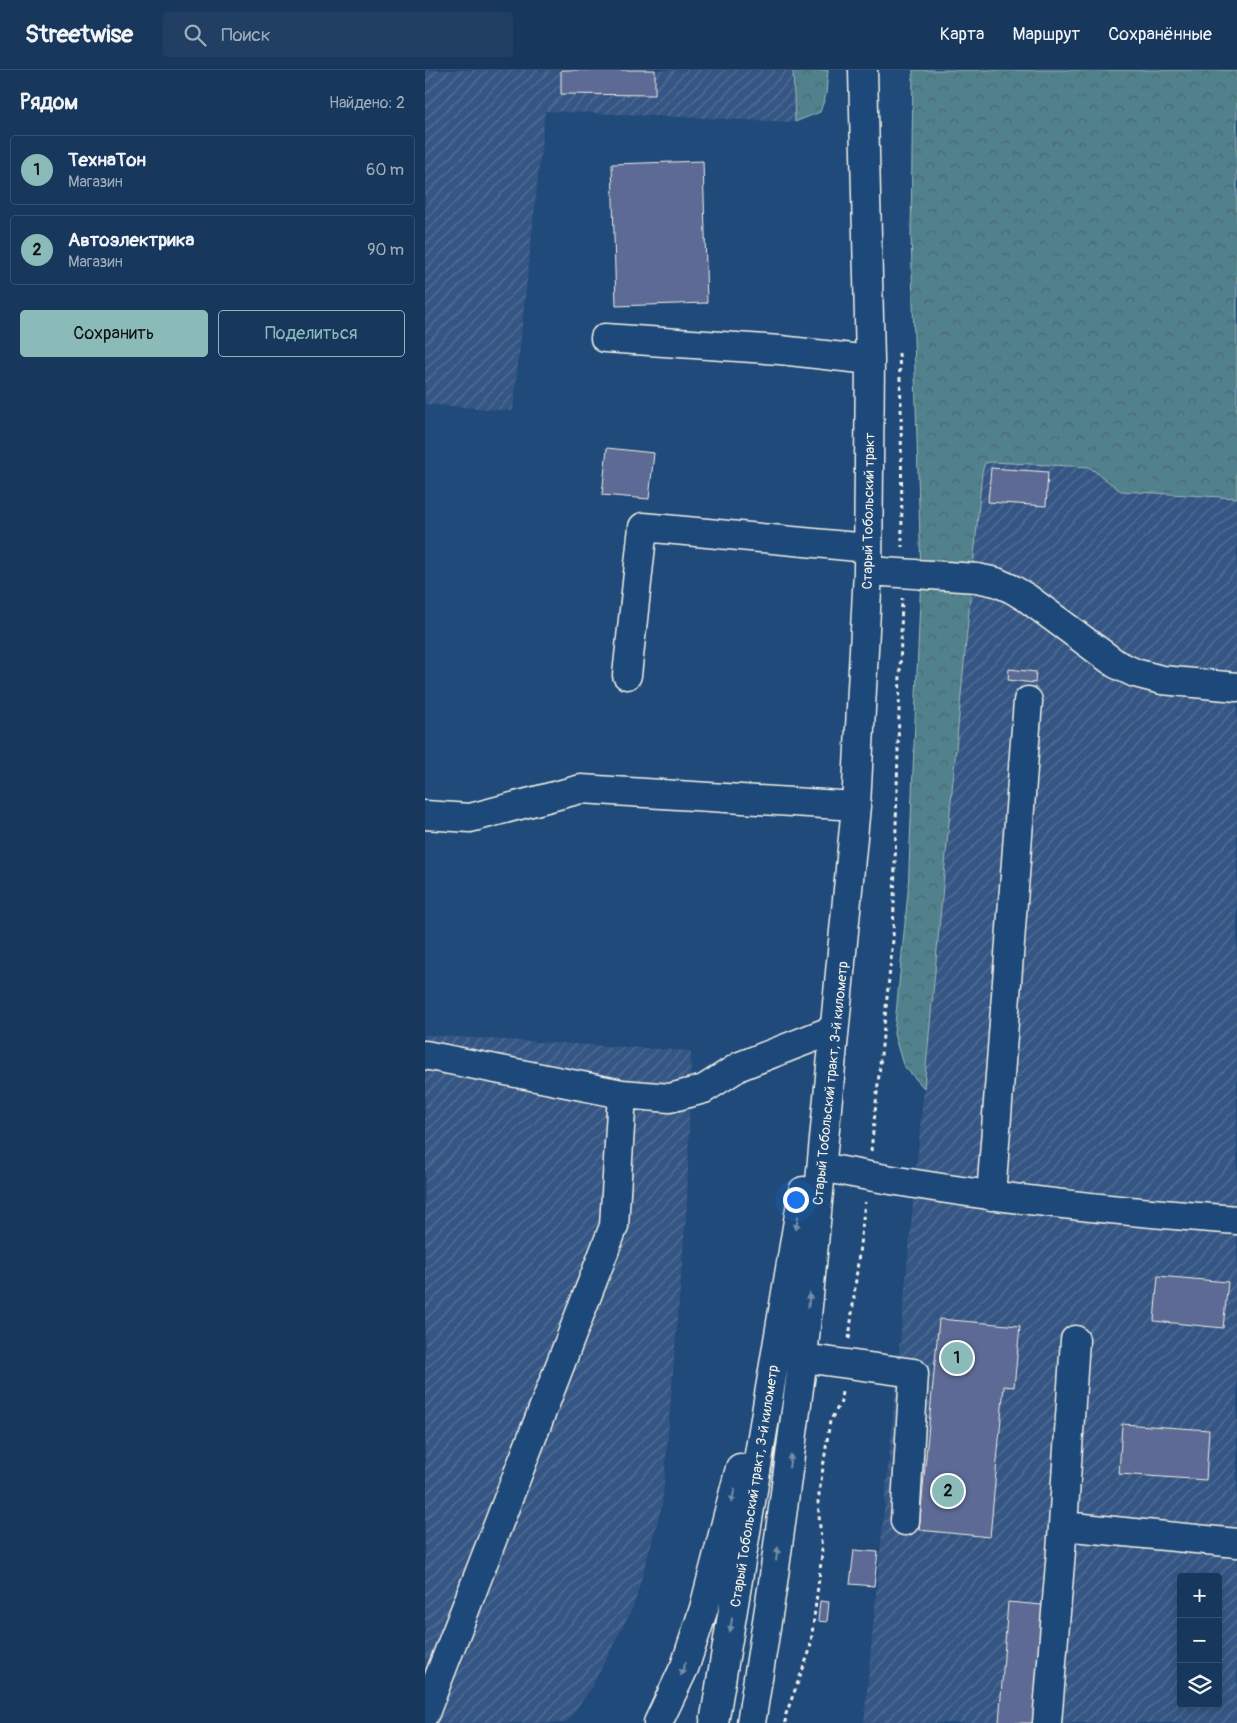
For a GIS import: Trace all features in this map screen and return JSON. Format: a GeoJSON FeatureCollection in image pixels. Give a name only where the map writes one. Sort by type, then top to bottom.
{"type":"FeatureCollection","features":[{"type":"Feature","properties":{"kind":"street","name":"Старый Тобольский тракт"},"geometry":{"type":"LineString","coordinates":[[843,951],[857,806],[868,559],[870,360],[863,70]]}},
{"type":"Feature","properties":{"kind":"street"},"geometry":{"type":"LineString","coordinates":[[605,338],[780,350],[870,360]]}},
{"type":"Feature","properties":{"kind":"street"},"geometry":{"type":"LineString","coordinates":[[627,675],[643,527],[868,559],[996,582],[1027,598],[1116,664],[1135,673],[1162,680],[1237,687]]}},
{"type":"Feature","properties":{"kind":"street"},"geometry":{"type":"LineString","coordinates":[[991,1196],[1028,701]]}},
{"type":"Feature","properties":{"kind":"street"},"geometry":{"type":"LineString","coordinates":[[425,815],[470,818],[581,789],[857,806]]}},
{"type":"Feature","properties":{"kind":"street","name":"Старый Тобольский тракт, 3-й километр"},"geometry":{"type":"LineString","coordinates":[[714,1723],[843,951]]}},
{"type":"Feature","properties":{"kind":"street","name":"Старый Тобольский тракт, 3-й километр"},"geometry":{"type":"LineString","coordinates":[[751,1723],[773,1582],[803,1358],[843,951]]}},
{"type":"Feature","properties":{"kind":"street"},"geometry":{"type":"LineString","coordinates":[[425,1055],[622,1094],[670,1098],[704,1089],[739,1066],[829,1031]]}},
{"type":"Feature","properties":{"kind":"street"},"geometry":{"type":"LineString","coordinates":[[425,1714],[614,1226],[622,1094]]}},
{"type":"Feature","properties":{"kind":"street"},"geometry":{"type":"LineString","coordinates":[[822,1167],[920,1186],[991,1196],[1165,1215],[1237,1220]]}},
{"type":"Feature","properties":{"kind":"street"},"geometry":{"type":"LineString","coordinates":[[658,1723],[685,1666],[704,1608],[788,1280]]}},
{"type":"Feature","properties":{"kind":"street"},"geometry":{"type":"LineString","coordinates":[[1047,1723],[1063,1526],[1075,1340]]}},
{"type":"Feature","properties":{"kind":"street"},"geometry":{"type":"LineString","coordinates":[[803,1358],[914,1373],[905,1521]]}},
{"type":"Feature","properties":{"kind":"street"},"geometry":{"type":"LineString","coordinates":[[1063,1526],[1237,1543]]}},
{"type":"Feature","properties":{"kind":"street"},"geometry":{"type":"LineString","coordinates":[[770,1723],[773,1698],[773,1582]]}},
{"type":"Feature","properties":{"kind":"shaded area"},"geometry":{"type":"Polygon","coordinates":[[[425,70],[793,70],[795,122],[545,111],[513,411],[425,404],[425,70]]]}},
{"type":"Feature","properties":{"kind":"shaded area"},"geometry":{"type":"Polygon","coordinates":[[[991,462],[1089,467],[1121,491],[1237,498],[1237,1723],[864,1723],[982,472],[985,463],[991,462]]]}},
{"type":"Feature","properties":{"kind":"shaded area"},"geometry":{"type":"Polygon","coordinates":[[[425,1035],[691,1051],[687,1203],[662,1506],[634,1605],[591,1688],[566,1723],[425,1723],[425,1035]]]}},
{"type":"Feature","properties":{"kind":"green space"},"geometry":{"type":"Polygon","coordinates":[[[793,70],[828,70],[826,95],[820,112],[795,122],[793,70]]]}},
{"type":"Feature","properties":{"kind":"green space"},"geometry":{"type":"Polygon","coordinates":[[[913,70],[1237,70],[1237,498],[1121,491],[1089,467],[985,463],[982,472],[924,1088],[903,1065],[894,1034],[908,892],[921,575],[911,236],[913,70]]]}},
{"type":"Feature","properties":{"kind":"building"},"geometry":{"type":"Polygon","coordinates":[[[561,70],[655,70],[655,95],[561,94],[561,70]]]}},
{"type":"Feature","properties":{"kind":"building"},"geometry":{"type":"Polygon","coordinates":[[[703,161],[707,303],[616,306],[612,164],[703,161]]]}},
{"type":"Feature","properties":{"kind":"building"},"geometry":{"type":"Polygon","coordinates":[[[607,448],[654,453],[649,499],[602,495],[607,448]]]}},
{"type":"Feature","properties":{"kind":"building"},"geometry":{"type":"Polygon","coordinates":[[[991,468],[1048,472],[1046,506],[988,502],[991,468]]]}},
{"type":"Feature","properties":{"kind":"building"},"geometry":{"type":"Polygon","coordinates":[[[1009,669],[1036,672],[1035,683],[1008,680],[1009,669]]]}},
{"type":"Feature","properties":{"kind":"building"},"geometry":{"type":"Polygon","coordinates":[[[1158,1276],[1228,1282],[1223,1328],[1154,1321],[1158,1276]]]}},
{"type":"Feature","properties":{"kind":"building"},"geometry":{"type":"Polygon","coordinates":[[[939,1319],[1020,1326],[1014,1387],[1004,1386],[990,1537],[919,1530],[939,1319]]]}},
{"type":"Feature","properties":{"kind":"building"},"geometry":{"type":"Polygon","coordinates":[[[1122,1424],[1209,1430],[1206,1480],[1119,1474],[1122,1424]]]}},
{"type":"Feature","properties":{"kind":"building"},"geometry":{"type":"Polygon","coordinates":[[[854,1550],[878,1552],[874,1586],[850,1584],[854,1550]]]}},
{"type":"Feature","properties":{"kind":"building"},"geometry":{"type":"Polygon","coordinates":[[[820,1601],[829,1602],[827,1622],[818,1621],[820,1601]]]}},
{"type":"Feature","properties":{"kind":"building"},"geometry":{"type":"Polygon","coordinates":[[[1008,1602],[1042,1605],[1034,1723],[999,1723],[1008,1602]]]}},
{"type":"Feature","properties":{"kind":"place","name":"ТехнаТон"},"geometry":{"type":"Point","coordinates":[957,1358]}},
{"type":"Feature","properties":{"kind":"place","name":"Автоэлектрика"},"geometry":{"type":"Point","coordinates":[948,1491]}}]}
